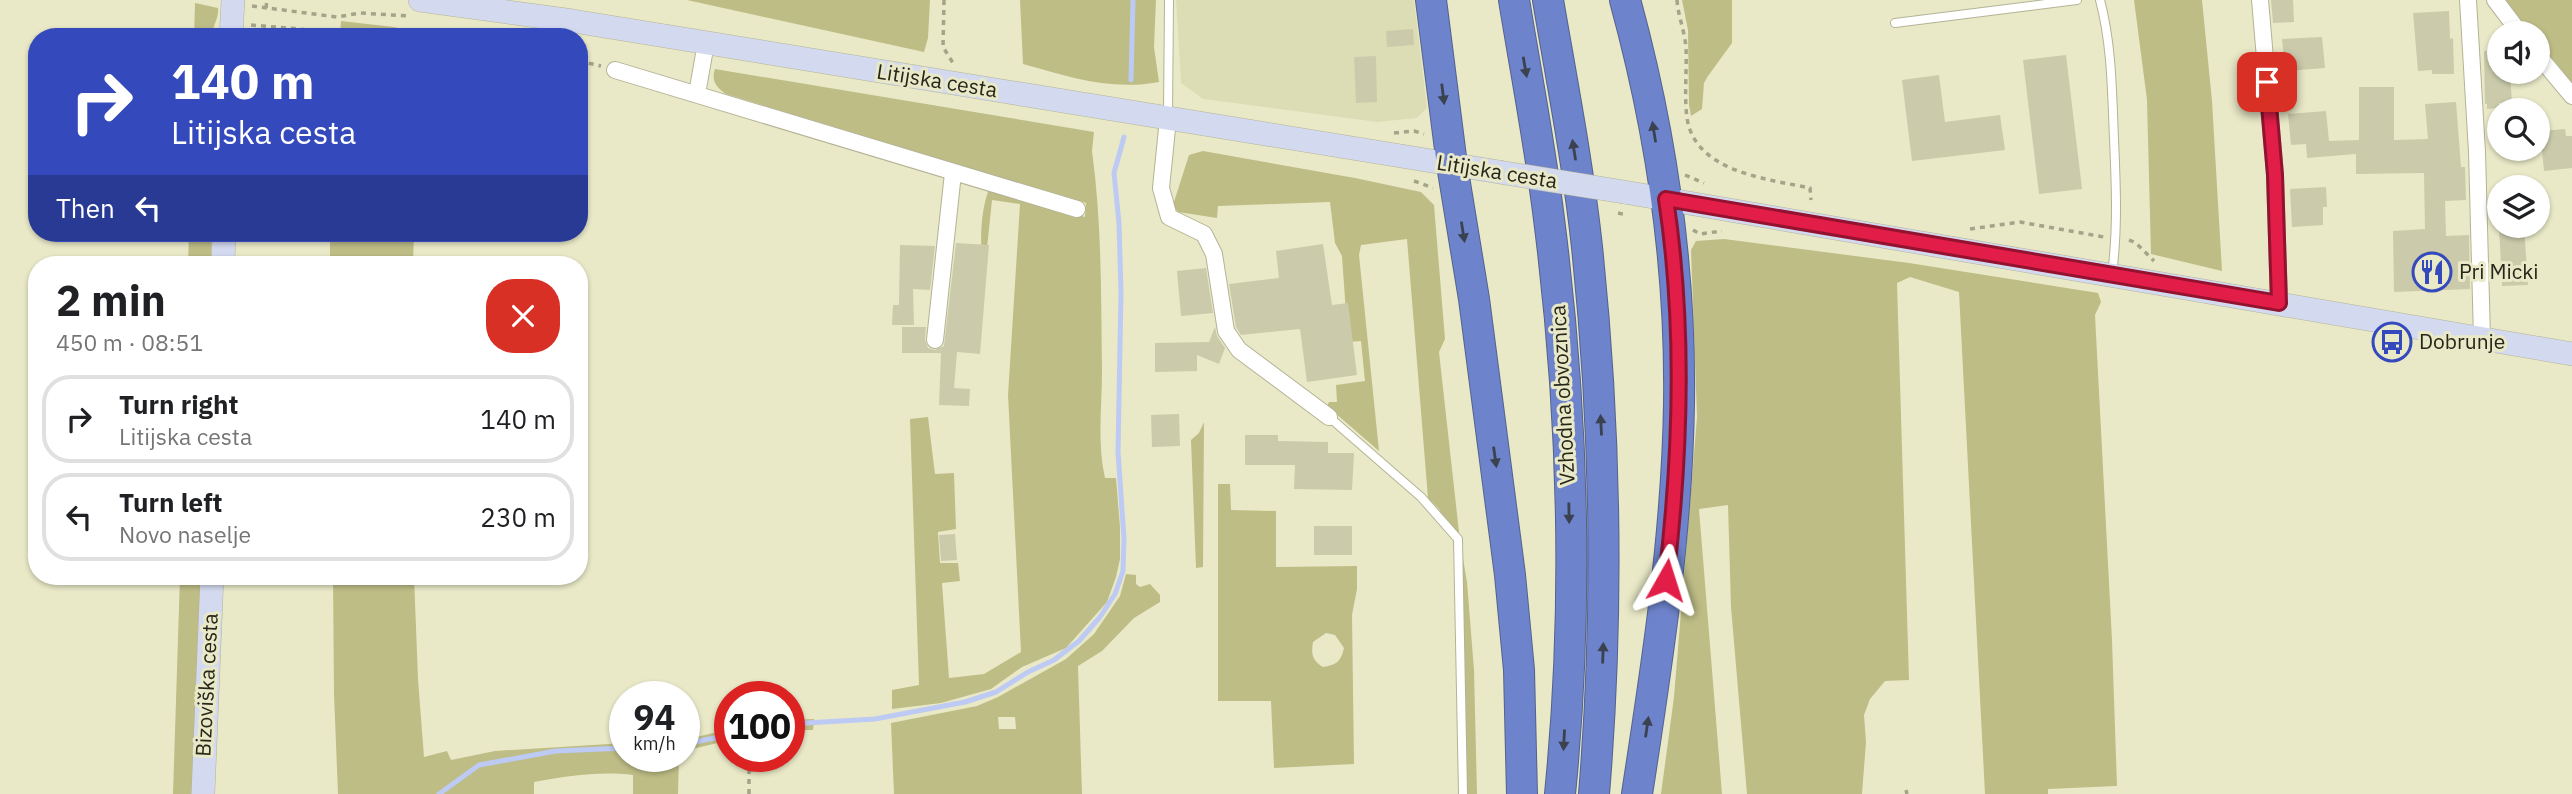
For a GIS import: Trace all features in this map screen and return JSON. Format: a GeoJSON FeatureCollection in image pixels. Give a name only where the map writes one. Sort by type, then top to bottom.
{"type":"FeatureCollection","features":[{"type":"Feature","properties":{"kind":"highway"},"geometry":{"type":"LineString","coordinates":[[1431,0],[1510,575],[1519,670],[1522,794]]}},
{"type":"Feature","properties":{"kind":"highway","name":"Vzhodna obvoznica"},"geometry":{"type":"LineString","coordinates":[[1514,0],[1549,219],[1564,380],[1570,575],[1568,672],[1560,794]]}},
{"type":"Feature","properties":{"kind":"highway","name":"Vzhodna obvoznica"},"geometry":{"type":"LineString","coordinates":[[1548,0],[1574,149],[1587,246],[1597,360],[1604,556],[1603,654],[1594,794]]}},
{"type":"Feature","properties":{"kind":"highway"},"geometry":{"type":"LineString","coordinates":[[1625,0],[1650,102],[1666,199],[1678,343],[1677,456],[1659,642],[1637,794]]}},
{"type":"Feature","properties":{"kind":"main road","name":"Litijska cesta"},"geometry":{"type":"LineString","coordinates":[[416,8],[494,9],[706,43],[1666,199],[2572,354]]}},
{"type":"Feature","properties":{"kind":"main road","name":"Bizoviška cesta"},"geometry":{"type":"LineString","coordinates":[[203,794],[212,585]]}},
{"type":"Feature","properties":{"kind":"street"},"geometry":{"type":"LineString","coordinates":[[2260,0],[2275,175],[2279,303]]}},
{"type":"Feature","properties":{"kind":"street"},"geometry":{"type":"LineString","coordinates":[[2468,0],[2477,152],[2482,338]]}},
{"type":"Feature","properties":{"kind":"street"},"geometry":{"type":"LineString","coordinates":[[2495,0],[2511,21]]}},
{"type":"Feature","properties":{"kind":"street"},"geometry":{"type":"LineString","coordinates":[[697,94],[706,43]]}},
{"type":"Feature","properties":{"kind":"street"},"geometry":{"type":"LineString","coordinates":[[2550,69],[2572,96]]}},
{"type":"Feature","properties":{"kind":"street"},"geometry":{"type":"LineString","coordinates":[[615,70],[1077,209]]}},
{"type":"Feature","properties":{"kind":"street"},"geometry":{"type":"LineString","coordinates":[[1168,119],[1161,188],[1169,217],[1205,233],[1214,254],[1226,331],[1239,350],[1329,417]]}},
{"type":"Feature","properties":{"kind":"street"},"geometry":{"type":"LineString","coordinates":[[934,340],[953,173]]}},
{"type":"Feature","properties":{"kind":"lane"},"geometry":{"type":"LineString","coordinates":[[1168,119],[1169,0]]}},
{"type":"Feature","properties":{"kind":"lane"},"geometry":{"type":"LineString","coordinates":[[1895,23],[2077,0]]}},
{"type":"Feature","properties":{"kind":"lane"},"geometry":{"type":"LineString","coordinates":[[2100,0],[2106,24],[2112,87],[2117,226],[2112,274]]}},
{"type":"Feature","properties":{"kind":"lane"},"geometry":{"type":"LineString","coordinates":[[1329,417],[1421,497],[1458,539],[1463,794]]}},
{"type":"Feature","properties":{"kind":"path"},"geometry":{"type":"LineString","coordinates":[[266,8],[267,0]]}},
{"type":"Feature","properties":{"kind":"path"},"geometry":{"type":"LineString","coordinates":[[944,0],[943,47],[976,87]]}},
{"type":"Feature","properties":{"kind":"path"},"geometry":{"type":"LineString","coordinates":[[1677,0],[1686,44],[1686,111],[1692,136],[1715,160],[1745,173],[1810,188],[1811,200]]}},
{"type":"Feature","properties":{"kind":"path"},"geometry":{"type":"LineString","coordinates":[[232,17],[266,8],[337,17],[416,8]]}},
{"type":"Feature","properties":{"kind":"path"},"geometry":{"type":"LineString","coordinates":[[232,17],[264,25],[294,28]]}},
{"type":"Feature","properties":{"kind":"path"},"geometry":{"type":"LineString","coordinates":[[588,63],[615,70]]}},
{"type":"Feature","properties":{"kind":"path"},"geometry":{"type":"LineString","coordinates":[[1957,228],[1970,229],[2020,222],[2103,237]]}},
{"type":"Feature","properties":{"kind":"path"},"geometry":{"type":"LineString","coordinates":[[749,772],[749,794]]}},
{"type":"Feature","properties":{"kind":"shaded area"},"geometry":{"type":"Polygon","coordinates":[[[687,0],[930,0],[928,38],[924,52],[687,0]]]}},
{"type":"Feature","properties":{"kind":"shaded area"},"geometry":{"type":"Polygon","coordinates":[[[1020,0],[1156,0],[1154,47],[1159,82],[1107,84],[1023,64],[1020,0]]]}},
{"type":"Feature","properties":{"kind":"shaded area"},"geometry":{"type":"Polygon","coordinates":[[[1176,0],[1414,0],[1427,108],[1417,118],[1377,122],[1203,99],[1181,83],[1176,0]]]}},
{"type":"Feature","properties":{"kind":"shaded area"},"geometry":{"type":"Polygon","coordinates":[[[1682,0],[1732,0],[1732,43],[1704,83],[1702,109],[1691,116],[1688,30],[1682,0]]]}},
{"type":"Feature","properties":{"kind":"shaded area"},"geometry":{"type":"Polygon","coordinates":[[[2134,0],[2202,0],[2212,101],[2222,271],[2151,254],[2147,100],[2134,0]]]}},
{"type":"Feature","properties":{"kind":"shaded area"},"geometry":{"type":"Polygon","coordinates":[[[2498,0],[2572,0],[2572,91],[2550,65],[2550,21],[2515,21],[2498,0]]]}},
{"type":"Feature","properties":{"kind":"shaded area"},"geometry":{"type":"Polygon","coordinates":[[[195,3],[218,8],[213,28],[194,28],[195,3]]]}},
{"type":"Feature","properties":{"kind":"shaded area"},"geometry":{"type":"Polygon","coordinates":[[[341,21],[398,28],[341,28],[341,21]]]}},
{"type":"Feature","properties":{"kind":"shaded area"},"geometry":{"type":"Polygon","coordinates":[[[715,69],[1094,132],[1092,151],[1098,206],[1101,288],[1101,452],[1105,478],[1116,478],[1120,559],[1107,602],[1066,648],[1022,667],[991,689],[941,703],[892,709],[892,690],[919,685],[910,419],[928,417],[935,474],[954,473],[956,529],[938,532],[940,563],[958,563],[960,581],[942,583],[949,678],[984,674],[1021,652],[1008,395],[1020,204],[992,200],[984,277],[981,233],[983,210],[989,189],[1085,217],[1086,203],[726,94],[715,83],[715,69]]]}},
{"type":"Feature","properties":{"kind":"shaded area"},"geometry":{"type":"Polygon","coordinates":[[[1203,151],[1421,192],[1434,205],[1445,339],[1439,352],[1467,582],[1474,670],[1477,794],[1467,794],[1464,642],[1452,535],[1439,509],[1428,498],[1407,239],[1361,245],[1359,255],[1379,451],[1327,406],[1329,402],[1337,402],[1336,385],[1365,381],[1361,341],[1348,342],[1342,256],[1335,243],[1330,202],[1218,206],[1217,218],[1178,212],[1173,205],[1189,155],[1203,151]]]}},
{"type":"Feature","properties":{"kind":"shaded area"},"geometry":{"type":"Polygon","coordinates":[[[1724,239],[1909,263],[2098,293],[2101,302],[2095,315],[2117,786],[2048,789],[2048,794],[1985,794],[1959,292],[1910,277],[1897,283],[1909,680],[1885,681],[1870,699],[1864,715],[1866,742],[1862,794],[1747,794],[1731,607],[1728,505],[1699,509],[1722,794],[1661,794],[1674,697],[1697,417],[1691,250],[1696,241],[1724,239]]]}},
{"type":"Feature","properties":{"kind":"shaded area"},"geometry":{"type":"Polygon","coordinates":[[[189,242],[212,242],[211,256],[188,256],[189,242]]]}},
{"type":"Feature","properties":{"kind":"shaded area"},"geometry":{"type":"Polygon","coordinates":[[[330,242],[414,242],[413,256],[330,256],[330,242]]]}},
{"type":"Feature","properties":{"kind":"shaded area"},"geometry":{"type":"Polygon","coordinates":[[[1204,422],[1203,567],[1196,568],[1191,440],[1199,433],[1204,422]]]}},
{"type":"Feature","properties":{"kind":"shaded area"},"geometry":{"type":"Polygon","coordinates":[[[1218,484],[1230,484],[1231,510],[1276,511],[1276,567],[1357,566],[1357,589],[1352,615],[1354,764],[1274,768],[1271,701],[1218,701],[1218,484]],[[1326,633],[1313,642],[1313,656],[1323,667],[1338,662],[1344,648],[1335,635],[1326,633]]]}},
{"type":"Feature","properties":{"kind":"shaded area"},"geometry":{"type":"Polygon","coordinates":[[[1126,574],[1136,575],[1136,584],[1140,587],[1150,584],[1160,595],[1160,602],[1134,618],[1102,651],[1078,666],[1082,794],[894,794],[891,723],[977,706],[998,697],[1066,659],[1094,634],[1120,596],[1126,574]],[[998,717],[999,729],[1016,729],[1015,717],[998,717]]]}},
{"type":"Feature","properties":{"kind":"shaded area"},"geometry":{"type":"Polygon","coordinates":[[[180,585],[202,585],[194,794],[173,794],[180,585]]]}},
{"type":"Feature","properties":{"kind":"shaded area"},"geometry":{"type":"Polygon","coordinates":[[[333,585],[414,585],[424,757],[447,751],[451,760],[495,751],[609,744],[609,772],[679,772],[678,794],[633,794],[633,775],[596,774],[534,782],[534,794],[338,794],[333,585]]]}},
{"type":"Feature","properties":{"kind":"shaded area"},"geometry":{"type":"Polygon","coordinates":[[[805,719],[814,719],[813,730],[805,730],[805,719]]]}},
{"type":"Feature","properties":{"kind":"shaded area"},"geometry":{"type":"Polygon","coordinates":[[[714,733],[714,744],[700,747],[700,736],[714,733]]]}},
{"type":"Feature","properties":{"kind":"building"},"geometry":{"type":"Polygon","coordinates":[[[2271,0],[2293,0],[2294,22],[2273,23],[2271,0]]]}},
{"type":"Feature","properties":{"kind":"building"},"geometry":{"type":"Polygon","coordinates":[[[2449,11],[2454,74],[2432,74],[2432,70],[2418,71],[2413,13],[2449,11]]]}},
{"type":"Feature","properties":{"kind":"building"},"geometry":{"type":"Polygon","coordinates":[[[1413,29],[1414,45],[1387,47],[1386,31],[1413,29]]]}},
{"type":"Feature","properties":{"kind":"building"},"geometry":{"type":"Polygon","coordinates":[[[2322,37],[2325,68],[2285,71],[2282,39],[2322,37]]]}},
{"type":"Feature","properties":{"kind":"building"},"geometry":{"type":"Polygon","coordinates":[[[2484,51],[2487,51],[2487,84],[2511,84],[2512,98],[2487,98],[2485,104],[2484,51]]]}},
{"type":"Feature","properties":{"kind":"building"},"geometry":{"type":"Polygon","coordinates":[[[2066,55],[2082,189],[2039,194],[2023,60],[2066,55]]]}},
{"type":"Feature","properties":{"kind":"building"},"geometry":{"type":"Polygon","coordinates":[[[1376,56],[1377,102],[1356,103],[1354,57],[1376,56]]]}},
{"type":"Feature","properties":{"kind":"building"},"geometry":{"type":"Polygon","coordinates":[[[1939,75],[1945,122],[2000,115],[2005,150],[1912,161],[1902,80],[1939,75]]]}},
{"type":"Feature","properties":{"kind":"building"},"geometry":{"type":"Polygon","coordinates":[[[2359,87],[2394,87],[2394,140],[2428,139],[2425,104],[2456,102],[2461,167],[2465,167],[2466,200],[2445,201],[2446,236],[2469,235],[2470,289],[2394,292],[2393,231],[2425,229],[2424,173],[2356,174],[2356,154],[2307,158],[2306,144],[2291,145],[2288,114],[2326,111],[2329,141],[2359,140],[2359,87]]]}},
{"type":"Feature","properties":{"kind":"building"},"geometry":{"type":"Polygon","coordinates":[[[2565,129],[2566,136],[2572,136],[2572,168],[2544,171],[2543,161],[2550,161],[2550,130],[2565,129]]]}},
{"type":"Feature","properties":{"kind":"building"},"geometry":{"type":"Polygon","coordinates":[[[2326,187],[2327,207],[2323,207],[2323,225],[2292,227],[2290,189],[2326,187]]]}},
{"type":"Feature","properties":{"kind":"building"},"geometry":{"type":"Polygon","coordinates":[[[2500,238],[2525,238],[2528,285],[2502,286],[2500,238]]]}},
{"type":"Feature","properties":{"kind":"building"},"geometry":{"type":"Polygon","coordinates":[[[956,243],[989,245],[980,354],[957,352],[954,388],[970,389],[969,406],[939,405],[941,353],[902,353],[902,327],[926,327],[925,340],[928,348],[935,350],[944,346],[956,243]]]}},
{"type":"Feature","properties":{"kind":"building"},"geometry":{"type":"Polygon","coordinates":[[[1323,244],[1332,305],[1348,303],[1357,375],[1307,382],[1300,329],[1241,335],[1236,327],[1229,284],[1279,278],[1276,251],[1323,244]]]}},
{"type":"Feature","properties":{"kind":"building"},"geometry":{"type":"Polygon","coordinates":[[[900,245],[935,246],[930,290],[913,289],[914,325],[892,325],[893,305],[899,305],[900,245]]]}},
{"type":"Feature","properties":{"kind":"building"},"geometry":{"type":"Polygon","coordinates":[[[1206,268],[1213,313],[1181,316],[1177,271],[1206,268]]]}},
{"type":"Feature","properties":{"kind":"building"},"geometry":{"type":"Polygon","coordinates":[[[1215,327],[1225,348],[1219,364],[1197,355],[1197,371],[1155,372],[1155,343],[1209,342],[1215,327]]]}},
{"type":"Feature","properties":{"kind":"building"},"geometry":{"type":"Polygon","coordinates":[[[1179,414],[1180,446],[1152,447],[1151,415],[1179,414]]]}},
{"type":"Feature","properties":{"kind":"building"},"geometry":{"type":"Polygon","coordinates":[[[1245,435],[1278,435],[1278,441],[1328,442],[1328,453],[1354,453],[1352,490],[1294,489],[1295,465],[1245,465],[1245,435]]]}},
{"type":"Feature","properties":{"kind":"building"},"geometry":{"type":"Polygon","coordinates":[[[1314,526],[1352,526],[1352,555],[1314,555],[1314,526]]]}},
{"type":"Feature","properties":{"kind":"building"},"geometry":{"type":"Polygon","coordinates":[[[955,534],[957,560],[941,561],[939,535],[955,534]]]}},
{"type":"Feature","properties":{"kind":"waterway"},"geometry":{"type":"LineString","coordinates":[[1131,80],[1133,0]]}},
{"type":"Feature","properties":{"kind":"waterway"},"geometry":{"type":"LineString","coordinates":[[805,723],[875,719],[965,702],[996,692],[1054,660],[1079,641],[1115,594],[1123,571],[1124,538],[1118,452],[1121,292],[1114,173],[1124,137]]}},
{"type":"Feature","properties":{"kind":"waterway"},"geometry":{"type":"LineString","coordinates":[[700,741],[714,738]]}},
{"type":"Feature","properties":{"kind":"waterway"},"geometry":{"type":"LineString","coordinates":[[439,794],[479,765],[556,751],[609,749]]}},
{"type":"Feature","properties":{"kind":"place","name":"Pri Micki"},"geometry":{"type":"Point","coordinates":[2432,272]}},
{"type":"Feature","properties":{"kind":"place","name":"Dobrunje"},"geometry":{"type":"Point","coordinates":[2392,342]}},
{"type":"Feature","properties":{"kind":"route"},"geometry":{"type":"LineString","coordinates":[[1666,580],[1679,403],[1671,228],[1666,199],[2279,303],[2275,175],[2267,82]]}}]}
